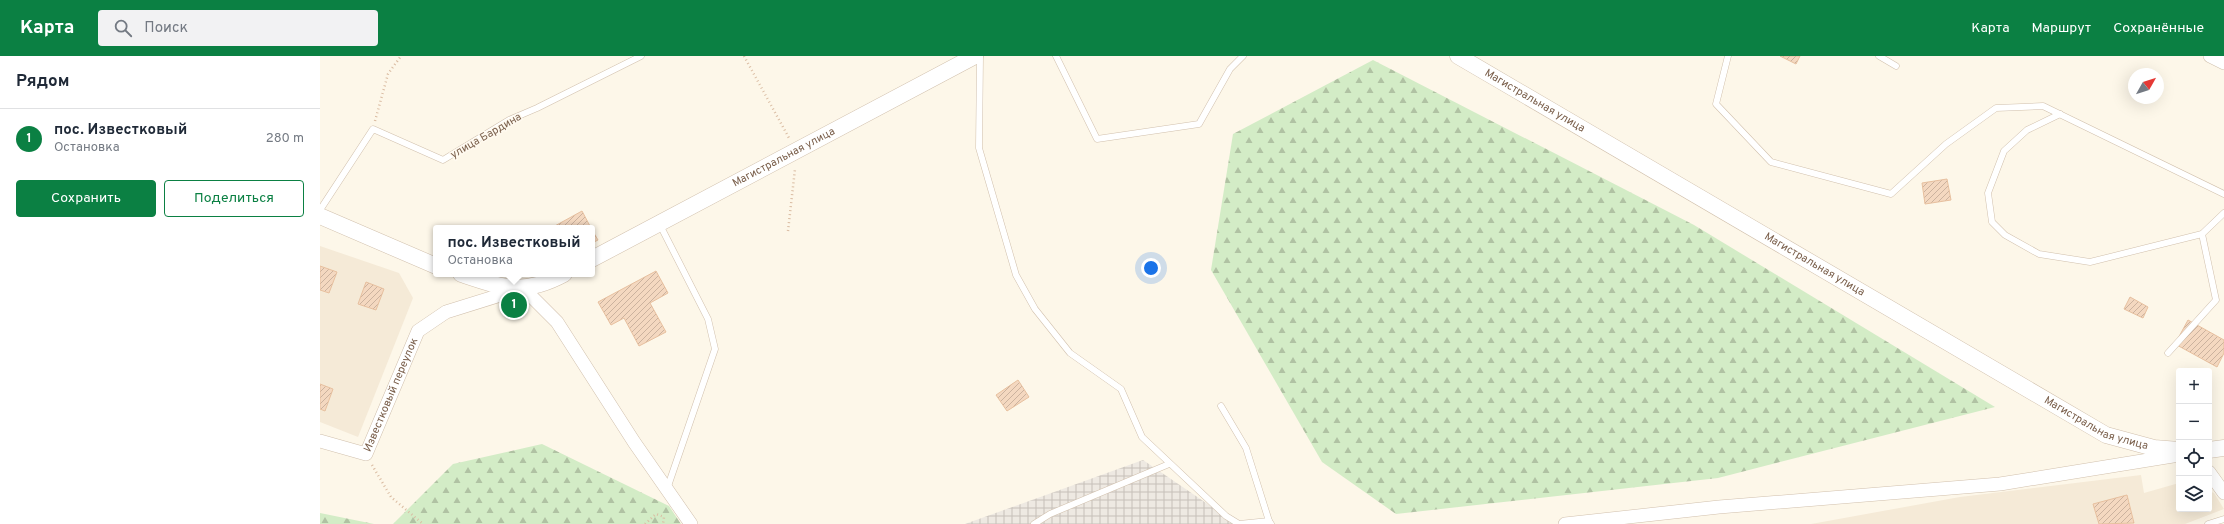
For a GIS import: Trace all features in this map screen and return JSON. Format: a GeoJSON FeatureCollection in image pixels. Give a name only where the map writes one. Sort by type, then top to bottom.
{"type":"FeatureCollection","features":[{"type":"Feature","properties":{"kind":"street","name":"Магистральная улица"},"geometry":{"type":"LineString","coordinates":[[595,257],[975,56]]}},
{"type":"Feature","properties":{"kind":"street","name":"Магистральная улица"},"geometry":{"type":"LineString","coordinates":[[1458,56],[2106,435],[2154,448],[2176,450]]}},
{"type":"Feature","properties":{"kind":"street"},"geometry":{"type":"LineString","coordinates":[[2210,56],[2224,63]]}},
{"type":"Feature","properties":{"kind":"street"},"geometry":{"type":"LineString","coordinates":[[320,216],[433,265]]}},
{"type":"Feature","properties":{"kind":"street"},"geometry":{"type":"LineString","coordinates":[[470,277],[498,286],[523,288],[545,284],[558,277]]}},
{"type":"Feature","properties":{"kind":"street"},"geometry":{"type":"LineString","coordinates":[[523,288],[557,322],[691,524]]}},
{"type":"Feature","properties":{"kind":"street","name":"Известковый переулок"},"geometry":{"type":"LineString","coordinates":[[320,441],[366,454],[418,330],[446,312],[523,288]]}},
{"type":"Feature","properties":{"kind":"street"},"geometry":{"type":"LineString","coordinates":[[2212,450],[2224,448]]}},
{"type":"Feature","properties":{"kind":"street"},"geometry":{"type":"LineString","coordinates":[[1565,524],[1719,507],[2000,484],[2176,455]]}},
{"type":"Feature","properties":{"kind":"street"},"geometry":{"type":"LineString","coordinates":[[2212,476],[2224,492]]}},
{"type":"Feature","properties":{"kind":"lane","name":"улица Бардина"},"geometry":{"type":"LineString","coordinates":[[373,129],[443,160],[509,120],[537,108],[642,56]]}},
{"type":"Feature","properties":{"kind":"lane"},"geometry":{"type":"LineString","coordinates":[[980,56],[979,148],[1016,274],[1035,310],[1070,353],[1121,389],[1142,437],[1226,516],[1239,524],[1270,523],[1246,448],[1221,406]]}},
{"type":"Feature","properties":{"kind":"lane"},"geometry":{"type":"LineString","coordinates":[[1056,56],[1097,139],[1199,124],[1230,69],[1243,56]]}},
{"type":"Feature","properties":{"kind":"lane"},"geometry":{"type":"LineString","coordinates":[[1728,56],[1716,104],[1771,162],[1891,194],[1946,144],[1996,108],[2042,106],[2224,194]]}},
{"type":"Feature","properties":{"kind":"lane"},"geometry":{"type":"LineString","coordinates":[[1879,56],[1896,66]]}},
{"type":"Feature","properties":{"kind":"lane"},"geometry":{"type":"LineString","coordinates":[[2060,114],[2027,130],[2004,151],[1988,193],[1992,222],[2005,235],[2039,254],[2090,262],[2202,234],[2224,213]]}},
{"type":"Feature","properties":{"kind":"lane"},"geometry":{"type":"LineString","coordinates":[[320,210],[373,129]]}},
{"type":"Feature","properties":{"kind":"lane"},"geometry":{"type":"LineString","coordinates":[[659,224],[708,318],[715,349],[667,489]]}},
{"type":"Feature","properties":{"kind":"lane"},"geometry":{"type":"LineString","coordinates":[[2168,353],[2216,300],[2202,234]]}},
{"type":"Feature","properties":{"kind":"lane"},"geometry":{"type":"LineString","coordinates":[[1034,524],[1050,514],[1169,464]]}},
{"type":"Feature","properties":{"kind":"lane"},"geometry":{"type":"LineString","coordinates":[[2208,524],[2224,518]]}},
{"type":"Feature","properties":{"kind":"path"},"geometry":{"type":"LineString","coordinates":[[373,129],[388,74],[401,56]]}},
{"type":"Feature","properties":{"kind":"path"},"geometry":{"type":"LineString","coordinates":[[366,454],[391,496],[422,524]]}},
{"type":"Feature","properties":{"kind":"path"},"geometry":{"type":"LineString","coordinates":[[645,524],[656,514],[664,517],[663,524]]}},
{"type":"Feature","properties":{"kind":"shaded area"},"geometry":{"type":"Polygon","coordinates":[[[320,246],[399,273],[413,298],[358,437],[320,422],[320,246]]]}},
{"type":"Feature","properties":{"kind":"shaded area"},"geometry":{"type":"Polygon","coordinates":[[[1143,460],[1237,524],[965,524],[1143,460]]]}},
{"type":"Feature","properties":{"kind":"shaded area"},"geometry":{"type":"Polygon","coordinates":[[[2141,475],[2144,493],[2176,484],[2176,512],[2212,512],[2212,492],[2224,509],[2185,524],[1811,524],[1960,497],[2141,475]]]}},
{"type":"Feature","properties":{"kind":"green space"},"geometry":{"type":"Polygon","coordinates":[[[1373,60],[1694,225],[1995,407],[1718,478],[1396,514],[1322,462],[1211,270],[1233,134],[1373,60]]]}},
{"type":"Feature","properties":{"kind":"green space"},"geometry":{"type":"Polygon","coordinates":[[[542,444],[669,506],[681,524],[393,524],[453,464],[542,444]]]}},
{"type":"Feature","properties":{"kind":"green space"},"geometry":{"type":"Polygon","coordinates":[[[320,513],[374,524],[320,524],[320,513]]]}},
{"type":"Feature","properties":{"kind":"building"},"geometry":{"type":"Polygon","coordinates":[[[1780,56],[1800,56],[1796,64],[1780,56]]]}},
{"type":"Feature","properties":{"kind":"building"},"geometry":{"type":"Polygon","coordinates":[[[1947,179],[1951,200],[1925,204],[1922,183],[1947,179]]]}},
{"type":"Feature","properties":{"kind":"building"},"geometry":{"type":"Polygon","coordinates":[[[582,211],[589,225],[557,225],[582,211]]]}},
{"type":"Feature","properties":{"kind":"building"},"geometry":{"type":"Polygon","coordinates":[[[320,266],[337,272],[329,293],[320,290],[320,266]]]}},
{"type":"Feature","properties":{"kind":"building"},"geometry":{"type":"Polygon","coordinates":[[[656,271],[668,293],[650,303],[666,332],[639,346],[624,318],[611,325],[598,302],[656,271]]]}},
{"type":"Feature","properties":{"kind":"building"},"geometry":{"type":"Polygon","coordinates":[[[366,282],[384,289],[376,310],[358,304],[366,282]]]}},
{"type":"Feature","properties":{"kind":"building"},"geometry":{"type":"Polygon","coordinates":[[[2130,297],[2148,307],[2143,318],[2124,309],[2130,297]]]}},
{"type":"Feature","properties":{"kind":"building"},"geometry":{"type":"Polygon","coordinates":[[[2188,320],[2224,340],[2224,353],[2217,367],[2175,344],[2188,320]]]}},
{"type":"Feature","properties":{"kind":"building"},"geometry":{"type":"Polygon","coordinates":[[[1018,380],[1029,397],[1007,411],[996,395],[1018,380]]]}},
{"type":"Feature","properties":{"kind":"building"},"geometry":{"type":"Polygon","coordinates":[[[320,384],[333,389],[325,411],[320,409],[320,384]]]}},
{"type":"Feature","properties":{"kind":"building"},"geometry":{"type":"Polygon","coordinates":[[[2127,495],[2134,523],[2099,524],[2093,504],[2127,495]]]}},
{"type":"Feature","properties":{"kind":"place","name":"пос. Известковый"},"geometry":{"type":"Point","coordinates":[514,305]}}]}
